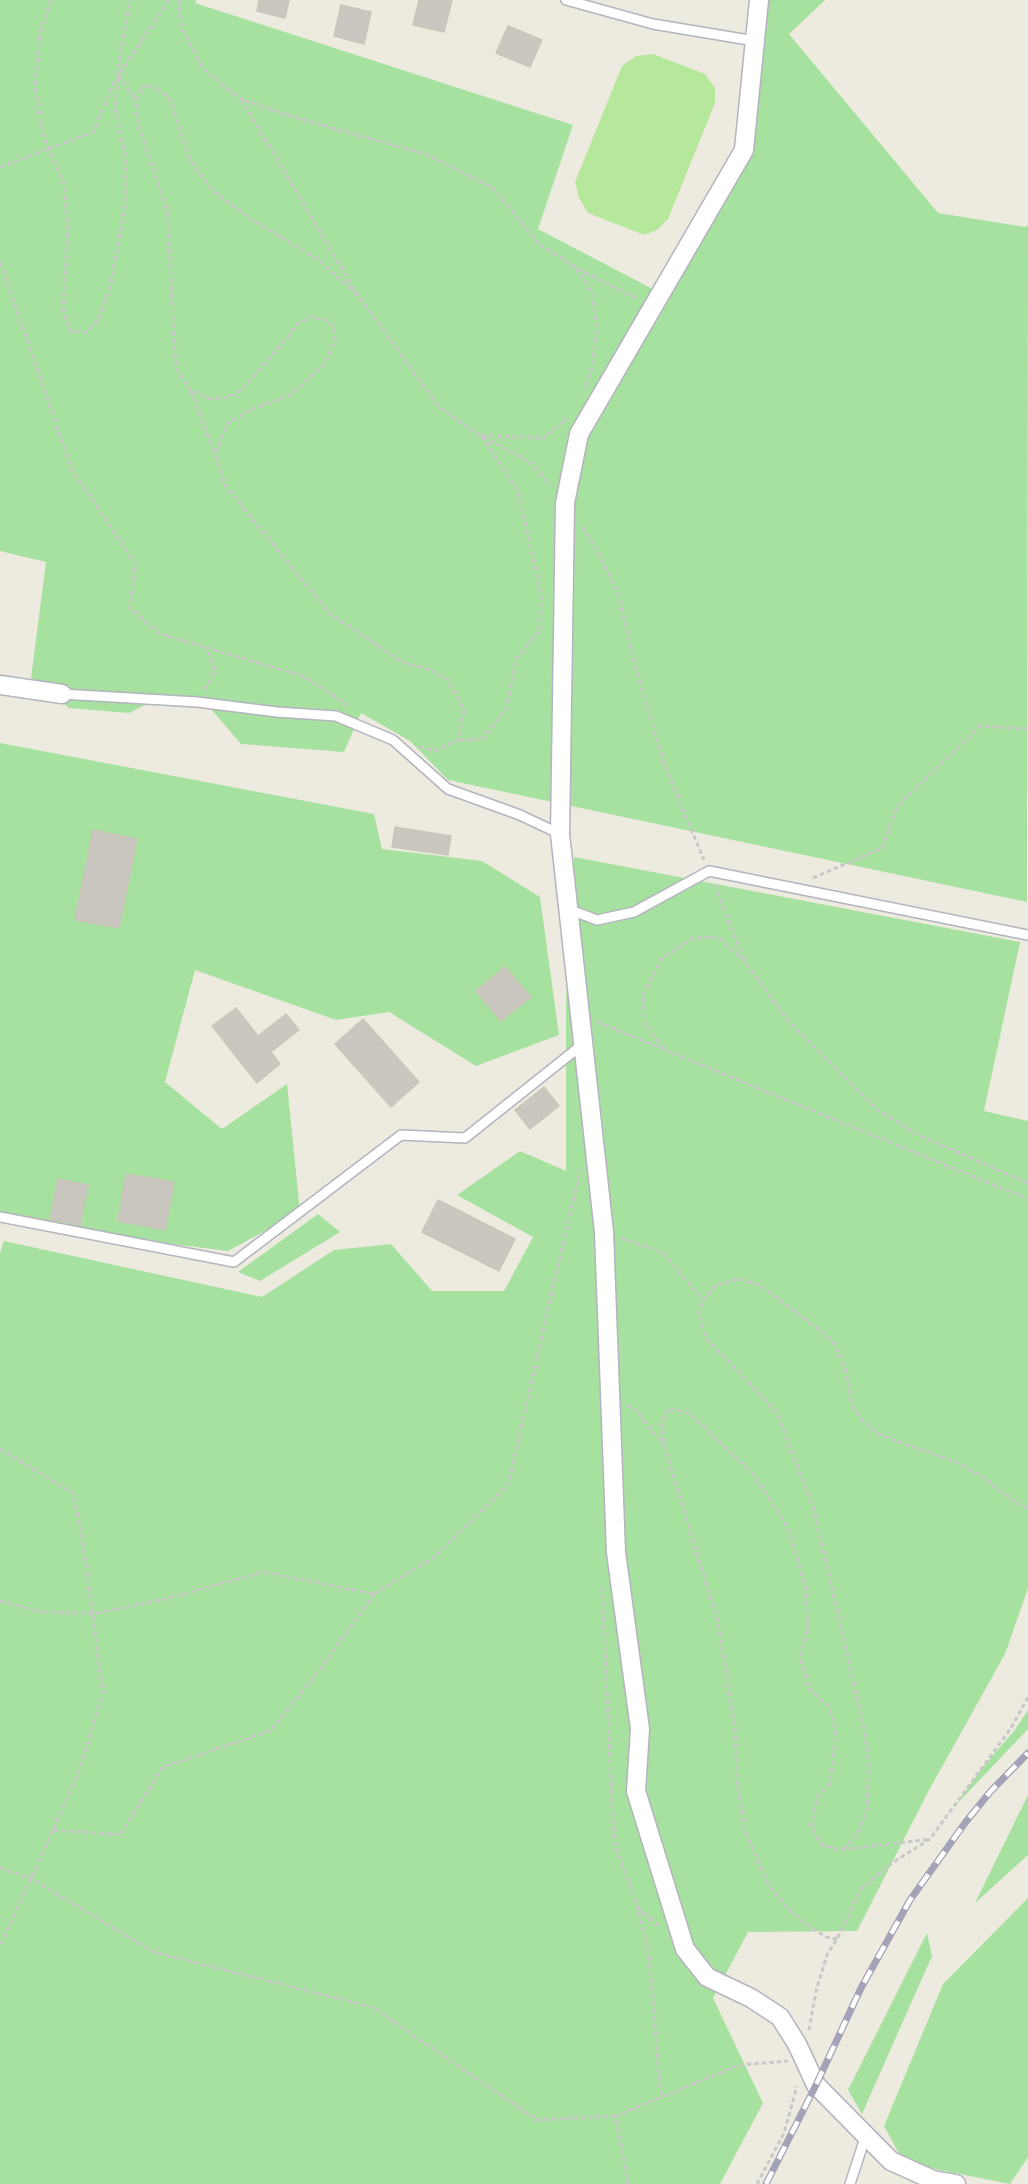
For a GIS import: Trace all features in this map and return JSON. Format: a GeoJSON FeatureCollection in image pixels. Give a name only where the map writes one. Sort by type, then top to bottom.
{"type":"FeatureCollection","features":[{"type":"Feature","properties":{"kind":"street"},"geometry":{"type":"LineString","coordinates":[[759,0],[744,150],[579,434],[565,503],[560,834],[604,1232],[616,1552],[640,1729],[636,1791],[685,1949],[707,1977],[751,1998],[780,2017],[816,2085],[891,2161],[933,2180],[956,2184]]}},
{"type":"Feature","properties":{"kind":"street"},"geometry":{"type":"LineString","coordinates":[[0,685],[62,694]]}},
{"type":"Feature","properties":{"kind":"lane"},"geometry":{"type":"LineString","coordinates":[[566,0],[653,24],[755,41]]}},
{"type":"Feature","properties":{"kind":"lane"},"geometry":{"type":"LineString","coordinates":[[62,694],[198,702],[277,712],[336,716],[393,740],[448,789],[520,815],[560,834]]}},
{"type":"Feature","properties":{"kind":"lane"},"geometry":{"type":"LineString","coordinates":[[568,909],[597,920],[634,912],[709,871],[1028,935]]}},
{"type":"Feature","properties":{"kind":"lane"},"geometry":{"type":"LineString","coordinates":[[0,1217],[234,1262],[401,1135],[465,1138],[583,1044]]}},
{"type":"Feature","properties":{"kind":"lane"},"geometry":{"type":"LineString","coordinates":[[850,2184],[866,2135]]}},
{"type":"Feature","properties":{"kind":"path"},"geometry":{"type":"LineString","coordinates":[[51,0],[40,32],[35,87],[44,138],[64,184],[68,229],[63,310],[69,330],[84,333],[98,321],[109,292],[125,207],[125,154],[115,109],[130,0]]}},
{"type":"Feature","properties":{"kind":"path"},"geometry":{"type":"LineString","coordinates":[[0,167],[93,132],[119,75],[169,0]]}},
{"type":"Feature","properties":{"kind":"path"},"geometry":{"type":"LineString","coordinates":[[178,0],[181,27],[203,69],[241,99],[290,116],[425,154],[493,188],[539,244],[576,268],[653,306]]}},
{"type":"Feature","properties":{"kind":"path"},"geometry":{"type":"LineString","coordinates":[[119,75],[136,101],[138,123],[168,214],[177,370],[190,389],[219,468]]}},
{"type":"Feature","properties":{"kind":"path"},"geometry":{"type":"LineString","coordinates":[[136,101],[144,86],[155,88],[169,97],[191,162],[215,193],[254,221],[317,259],[357,294]]}},
{"type":"Feature","properties":{"kind":"path"},"geometry":{"type":"LineString","coordinates":[[241,99],[357,294],[440,407],[481,436],[530,462],[565,503],[596,548],[618,594],[635,665],[664,765],[745,962]]}},
{"type":"Feature","properties":{"kind":"path"},"geometry":{"type":"LineString","coordinates":[[0,262],[72,470],[135,563],[130,608],[160,634],[303,676],[357,711]]}},
{"type":"Feature","properties":{"kind":"path"},"geometry":{"type":"LineString","coordinates":[[576,268],[592,293],[597,330],[592,368],[583,390]]}},
{"type":"Feature","properties":{"kind":"path"},"geometry":{"type":"LineString","coordinates":[[190,389],[210,399],[229,398],[243,389],[300,322],[312,317],[326,320],[333,327],[335,340],[325,364],[290,395],[248,411],[228,424],[215,455],[225,486],[329,613],[402,662],[430,670],[448,681],[464,709],[458,740]]}},
{"type":"Feature","properties":{"kind":"path"},"geometry":{"type":"LineString","coordinates":[[481,436],[544,438],[574,412]]}},
{"type":"Feature","properties":{"kind":"path"},"geometry":{"type":"LineString","coordinates":[[413,745],[435,751],[458,740],[482,739],[506,709],[517,658],[540,630],[541,593],[518,491],[481,436]]}},
{"type":"Feature","properties":{"kind":"path"},"geometry":{"type":"LineString","coordinates":[[198,702],[215,671],[207,648]]}},
{"type":"Feature","properties":{"kind":"path"},"geometry":{"type":"LineString","coordinates":[[792,888],[882,848],[897,807],[980,726],[1028,729]]}},
{"type":"Feature","properties":{"kind":"path"},"geometry":{"type":"LineString","coordinates":[[664,1050],[645,1024],[643,995],[661,959],[693,938],[718,937],[745,962],[788,1021],[877,1109],[918,1135],[1028,1183]]}},
{"type":"Feature","properties":{"kind":"path"},"geometry":{"type":"LineString","coordinates":[[580,1015],[1028,1199]]}},
{"type":"Feature","properties":{"kind":"path"},"geometry":{"type":"LineString","coordinates":[[54,1830],[120,1835],[163,1767],[270,1731],[321,1668],[374,1594],[434,1557],[508,1485],[581,1164]]}},
{"type":"Feature","properties":{"kind":"path"},"geometry":{"type":"LineString","coordinates":[[604,1232],[662,1252],[703,1300]]}},
{"type":"Feature","properties":{"kind":"path"},"geometry":{"type":"LineString","coordinates":[[842,1850],[857,1836],[867,1810],[869,1764],[864,1728],[814,1510],[777,1413],[707,1340],[698,1313],[703,1300],[716,1285],[739,1279],[759,1285],[822,1332],[835,1345],[845,1366],[852,1402],[860,1418],[880,1435],[955,1462],[978,1474],[1021,1506],[1028,1508]]}},
{"type":"Feature","properties":{"kind":"path"},"geometry":{"type":"LineString","coordinates":[[610,1402],[633,1407],[664,1445]]}},
{"type":"Feature","properties":{"kind":"path"},"geometry":{"type":"LineString","coordinates":[[930,1839],[842,1850],[822,1845],[811,1826],[817,1798],[830,1783],[836,1730],[830,1708],[809,1689],[800,1657],[808,1629],[805,1585],[788,1528],[753,1474],[689,1413],[669,1408],[661,1423],[664,1445],[718,1622],[735,1728],[737,1782],[745,1832],[769,1886],[790,1911],[826,1937],[837,1939],[861,1889],[892,1863],[930,1839],[1011,1728],[1028,1697]]}},
{"type":"Feature","properties":{"kind":"path"},"geometry":{"type":"LineString","coordinates":[[0,1449],[73,1493],[82,1536],[103,1692],[78,1774],[0,1946]]}},
{"type":"Feature","properties":{"kind":"path"},"geometry":{"type":"LineString","coordinates":[[0,1601],[42,1612],[93,1614],[165,1599],[263,1572],[374,1594]]}},
{"type":"Feature","properties":{"kind":"path"},"geometry":{"type":"LineString","coordinates":[[602,1585],[614,1842],[637,1906],[649,1954],[661,2098]]}},
{"type":"Feature","properties":{"kind":"path"},"geometry":{"type":"LineString","coordinates":[[0,1868],[30,1878],[154,1952],[372,2007],[537,2120],[616,2116],[739,2065],[804,2059]]}},
{"type":"Feature","properties":{"kind":"path"},"geometry":{"type":"LineString","coordinates":[[616,2116],[628,2184]]}},
{"type":"Feature","properties":{"kind":"green space"},"geometry":{"type":"Polygon","coordinates":[[[0,0],[196,0],[195,3],[573,125],[538,229],[668,297],[752,156],[767,0],[825,0],[789,34],[938,213],[1025,227],[1028,225],[1027,902],[448,780],[410,741],[361,713],[344,752],[241,744],[210,708],[158,698],[129,713],[69,708],[31,678],[46,562],[0,551],[0,0]]]}},
{"type":"Feature","properties":{"kind":"green space"},"geometry":{"type":"Polygon","coordinates":[[[653,54],[705,74],[715,88],[715,103],[668,219],[657,230],[644,235],[588,213],[579,198],[575,182],[622,66],[636,56],[653,54]]]}},
{"type":"Feature","properties":{"kind":"green space"},"geometry":{"type":"Polygon","coordinates":[[[0,743],[374,814],[382,849],[482,861],[540,897],[559,1035],[476,1066],[389,1012],[336,1020],[195,970],[165,1082],[222,1129],[287,1084],[300,1212],[228,1251],[117,1237],[0,1214],[0,743]]]}},
{"type":"Feature","properties":{"kind":"green space"},"geometry":{"type":"Polygon","coordinates":[[[574,857],[1020,942],[984,1111],[1028,1121],[1028,1588],[1005,1654],[928,1792],[857,1931],[748,1932],[713,1998],[763,2103],[720,2184],[0,2184],[0,1253],[4,1241],[262,1297],[334,1250],[391,1244],[432,1291],[504,1291],[533,1237],[457,1195],[520,1151],[566,1171],[566,1001],[574,857]]]}},
{"type":"Feature","properties":{"kind":"green space"},"geometry":{"type":"Polygon","coordinates":[[[318,1214],[340,1232],[260,1281],[238,1272],[318,1214]]]}},
{"type":"Feature","properties":{"kind":"green space"},"geometry":{"type":"Polygon","coordinates":[[[1028,1710],[1028,1729],[955,1806],[982,1768],[1014,1731],[1028,1710]]]}},
{"type":"Feature","properties":{"kind":"green space"},"geometry":{"type":"Polygon","coordinates":[[[1028,1795],[1028,1855],[975,1903],[1028,1795]]]}},
{"type":"Feature","properties":{"kind":"green space"},"geometry":{"type":"Polygon","coordinates":[[[1028,1898],[1028,2157],[1010,2184],[904,2163],[884,2126],[943,1984],[1028,1898]]]}},
{"type":"Feature","properties":{"kind":"green space"},"geometry":{"type":"Polygon","coordinates":[[[927,1933],[932,1956],[862,2114],[848,2090],[927,1933]]]}},
{"type":"Feature","properties":{"kind":"building"},"geometry":{"type":"Polygon","coordinates":[[[259,0],[289,0],[285,18],[257,11],[259,0]]]}},
{"type":"Feature","properties":{"kind":"building"},"geometry":{"type":"Polygon","coordinates":[[[419,0],[452,0],[444,32],[413,25],[419,0]]]}},
{"type":"Feature","properties":{"kind":"building"},"geometry":{"type":"Polygon","coordinates":[[[341,5],[371,12],[364,44],[334,36],[341,5]]]}},
{"type":"Feature","properties":{"kind":"building"},"geometry":{"type":"Polygon","coordinates":[[[508,26],[542,40],[530,67],[496,53],[508,26]]]}},
{"type":"Feature","properties":{"kind":"building"},"geometry":{"type":"Polygon","coordinates":[[[395,827],[451,836],[448,855],[392,847],[395,827]]]}},
{"type":"Feature","properties":{"kind":"building"},"geometry":{"type":"Polygon","coordinates":[[[93,830],[137,839],[119,928],[75,920],[93,830]]]}},
{"type":"Feature","properties":{"kind":"building"},"geometry":{"type":"Polygon","coordinates":[[[505,967],[531,997],[501,1021],[476,991],[505,967]]]}},
{"type":"Feature","properties":{"kind":"building"},"geometry":{"type":"Polygon","coordinates":[[[236,1008],[258,1036],[286,1014],[299,1030],[271,1052],[280,1064],[257,1083],[212,1026],[236,1008]]]}},
{"type":"Feature","properties":{"kind":"building"},"geometry":{"type":"Polygon","coordinates":[[[363,1019],[419,1082],[391,1107],[335,1044],[363,1019]]]}},
{"type":"Feature","properties":{"kind":"building"},"geometry":{"type":"Polygon","coordinates":[[[544,1087],[559,1106],[530,1129],[515,1110],[544,1087]]]}},
{"type":"Feature","properties":{"kind":"building"},"geometry":{"type":"Polygon","coordinates":[[[126,1174],[174,1182],[165,1230],[118,1221],[126,1174]]]}},
{"type":"Feature","properties":{"kind":"building"},"geometry":{"type":"Polygon","coordinates":[[[58,1179],[88,1185],[80,1225],[50,1219],[58,1179]]]}},
{"type":"Feature","properties":{"kind":"building"},"geometry":{"type":"Polygon","coordinates":[[[438,1200],[515,1239],[499,1271],[422,1232],[438,1200]]]}},
{"type":"Feature","properties":{"kind":"railway"},"geometry":{"type":"LineString","coordinates":[[766,2184],[816,2085],[861,1988],[910,1900],[965,1823],[990,1792],[1028,1753]]}}]}
